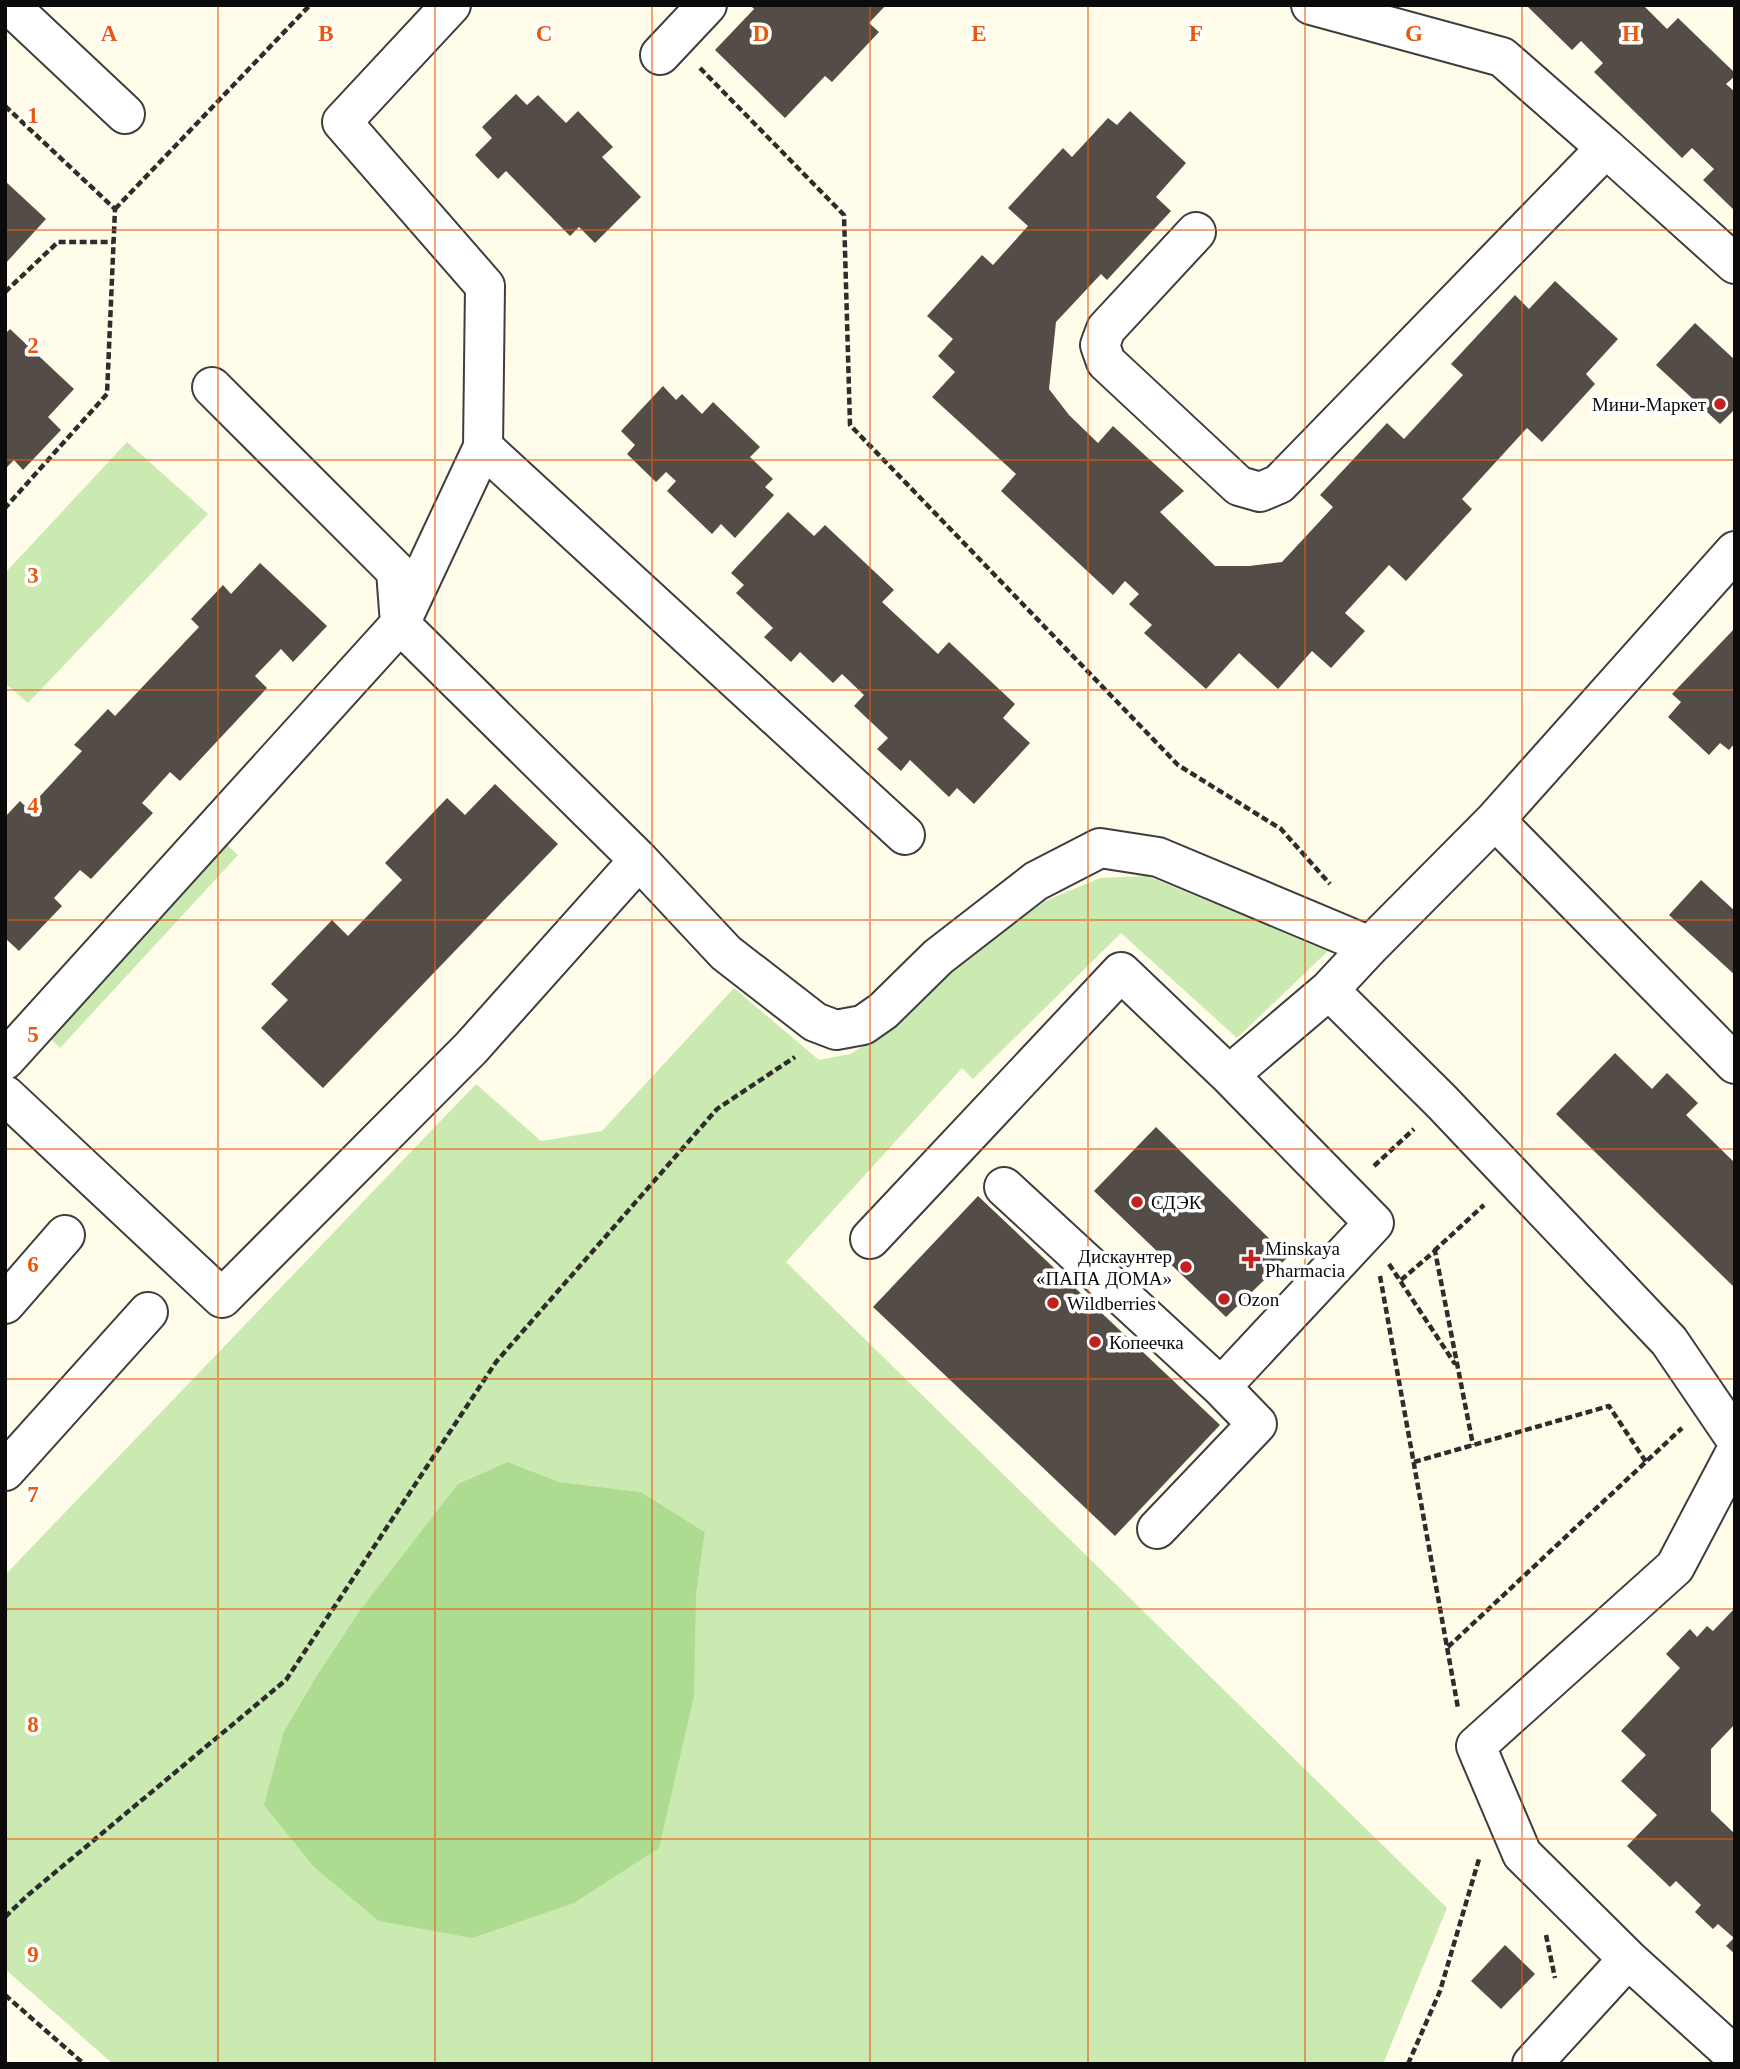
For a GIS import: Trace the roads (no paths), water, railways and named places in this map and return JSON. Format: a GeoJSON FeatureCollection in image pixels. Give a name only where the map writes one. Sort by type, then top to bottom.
{"type":"FeatureCollection","features":[{"type":"Feature","properties":{"kind":"lane"},"geometry":{"type":"LineString","coordinates":[[9,5],[125,114]]}},
{"type":"Feature","properties":{"kind":"lane"},"geometry":{"type":"LineString","coordinates":[[5,1060],[400,624],[483,447],[485,286],[342,122],[451,5]]}},
{"type":"Feature","properties":{"kind":"lane"},"geometry":{"type":"LineString","coordinates":[[678,59],[707,5]]}},
{"type":"Feature","properties":{"kind":"lane"},"geometry":{"type":"LineString","coordinates":[[1311,5],[1502,57],[1735,264]]}},
{"type":"Feature","properties":{"kind":"lane"},"geometry":{"type":"LineString","coordinates":[[1196,232],[1106,330],[1100,345],[1106,362],[1238,486],[1260,492],[1279,484],[1606,148]]}},
{"type":"Feature","properties":{"kind":"lane"},"geometry":{"type":"LineString","coordinates":[[212,387],[396,571],[400,624],[639,860],[726,953],[815,1022],[836,1030],[863,1025],[883,1011],[938,957],[1036,881],[1100,848],[1158,857],[1370,946]]}},
{"type":"Feature","properties":{"kind":"lane"},"geometry":{"type":"LineString","coordinates":[[483,447],[905,835]]}},
{"type":"Feature","properties":{"kind":"lane"},"geometry":{"type":"LineString","coordinates":[[1229,1075],[1329,990],[1495,820],[1735,551]]}},
{"type":"Feature","properties":{"kind":"lane"},"geometry":{"type":"LineString","coordinates":[[1495,820],[1735,1064]]}},
{"type":"Feature","properties":{"kind":"lane"},"geometry":{"type":"LineString","coordinates":[[5,1095],[222,1298],[471,1048],[639,860]]}},
{"type":"Feature","properties":{"kind":"lane"},"geometry":{"type":"LineString","coordinates":[[870,1239],[1121,972],[1229,1075],[1375,1234],[1221,1387]]}},
{"type":"Feature","properties":{"kind":"lane"},"geometry":{"type":"LineString","coordinates":[[1329,990],[1442,1102],[1669,1341],[1735,1438]]}},
{"type":"Feature","properties":{"kind":"lane"},"geometry":{"type":"LineString","coordinates":[[1004,1187],[1221,1387],[1257,1424],[1157,1529]]}},
{"type":"Feature","properties":{"kind":"lane"},"geometry":{"type":"LineString","coordinates":[[5,1304],[65,1235]]}},
{"type":"Feature","properties":{"kind":"lane"},"geometry":{"type":"LineString","coordinates":[[5,1471],[148,1312]]}},
{"type":"Feature","properties":{"kind":"lane"},"geometry":{"type":"LineString","coordinates":[[1735,1453],[1675,1567],[1476,1746],[1522,1854],[1628,1959],[1735,2056]]}},
{"type":"Feature","properties":{"kind":"lane"},"geometry":{"type":"LineString","coordinates":[[1543,2052],[1628,1959]]}},
{"type":"Feature","properties":{"kind":"place","name":"Мини-Маркет"},"geometry":{"type":"Point","coordinates":[1720,404]}},
{"type":"Feature","properties":{"kind":"place","name":"СДЭК"},"geometry":{"type":"Point","coordinates":[1137,1202]}},
{"type":"Feature","properties":{"kind":"place","name":"Minskaya Pharmacia"},"geometry":{"type":"Point","coordinates":[1251,1259]}},
{"type":"Feature","properties":{"kind":"place","name":"Дискаунтер «ПАПА ДОМА»"},"geometry":{"type":"Point","coordinates":[1186,1267]}},
{"type":"Feature","properties":{"kind":"place","name":"Ozon"},"geometry":{"type":"Point","coordinates":[1224,1299]}},
{"type":"Feature","properties":{"kind":"place","name":"Wildberries"},"geometry":{"type":"Point","coordinates":[1053,1303]}},
{"type":"Feature","properties":{"kind":"place","name":"Копеечка"},"geometry":{"type":"Point","coordinates":[1095,1342]}}]}
